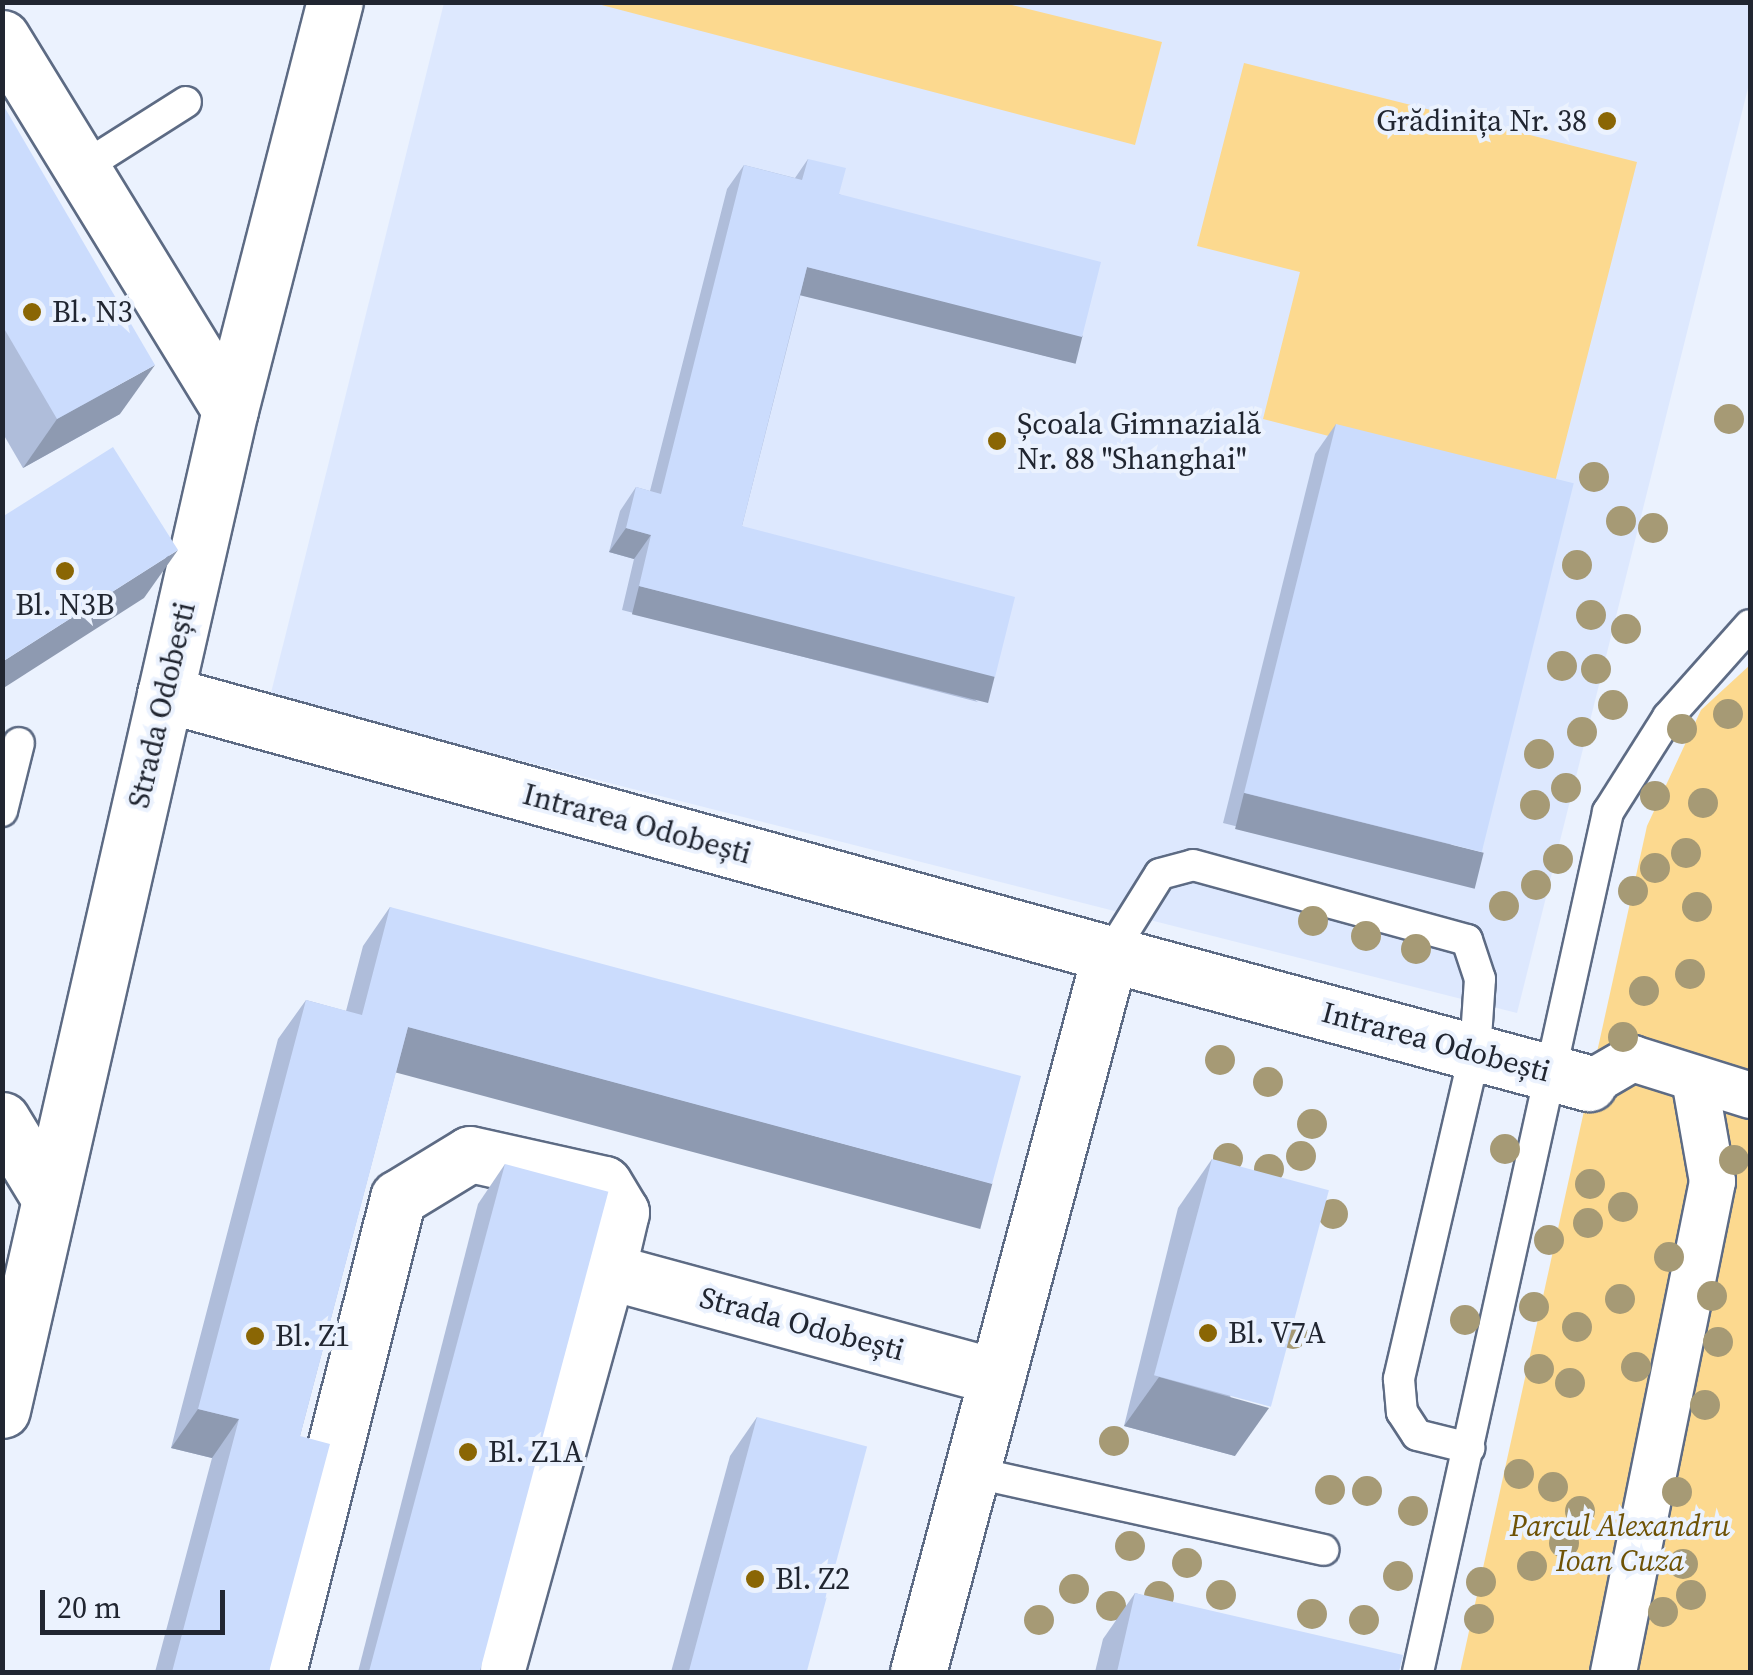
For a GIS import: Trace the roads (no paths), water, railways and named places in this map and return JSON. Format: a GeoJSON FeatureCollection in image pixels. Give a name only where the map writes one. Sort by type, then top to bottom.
{"type":"FeatureCollection","features":[{"type":"Feature","properties":{"kind":"street","name":"Strada Odobești"},"geometry":{"type":"LineString","coordinates":[[2,1410],[230,410],[335,2]]}},
{"type":"Feature","properties":{"kind":"street"},"geometry":{"type":"LineString","coordinates":[[2,38],[230,410]]}},
{"type":"Feature","properties":{"kind":"street","name":"Intrarea Odobești"},"geometry":{"type":"LineString","coordinates":[[164,694],[1568,1077]]}},
{"type":"Feature","properties":{"kind":"street"},"geometry":{"type":"LineString","coordinates":[[918,1672],[1110,954]]}},
{"type":"Feature","properties":{"kind":"street"},"geometry":{"type":"LineString","coordinates":[[1568,1077],[1632,1058],[1750,1095]]}},
{"type":"Feature","properties":{"kind":"street"},"geometry":{"type":"LineString","coordinates":[[1613,1672],[1712,1181],[1694,1078]]}},
{"type":"Feature","properties":{"kind":"street"},"geometry":{"type":"LineString","coordinates":[[2,1120],[50,1199]]}},
{"type":"Feature","properties":{"kind":"street"},"geometry":{"type":"LineString","coordinates":[[278,1672],[398,1198],[470,1154],[604,1184],[621,1212],[496,1672]]}},
{"type":"Feature","properties":{"kind":"street","name":"Strada Odobești"},"geometry":{"type":"LineString","coordinates":[[607,1271],[998,1377]]}},
{"type":"Feature","properties":{"kind":"lane"},"geometry":{"type":"LineString","coordinates":[[82,168],[186,102]]}},
{"type":"Feature","properties":{"kind":"lane"},"geometry":{"type":"LineString","coordinates":[[1418,1672],[1469,1448],[1568,1077],[1608,812],[1668,717],[1750,625]]}},
{"type":"Feature","properties":{"kind":"lane"},"geometry":{"type":"LineString","coordinates":[[2,810],[19,743]]}},
{"type":"Feature","properties":{"kind":"lane"},"geometry":{"type":"LineString","coordinates":[[1110,954],[1160,874],[1193,866],[1467,940],[1480,980],[1475,1052],[1400,1379],[1402,1412],[1416,1434],[1469,1448]]}},
{"type":"Feature","properties":{"kind":"lane"},"geometry":{"type":"LineString","coordinates":[[972,1472],[1323,1550]]}},
{"type":"Feature","properties":{"kind":"place","name":"Grădinița Nr. 38"},"geometry":{"type":"Point","coordinates":[1607,121]}},
{"type":"Feature","properties":{"kind":"place","name":"Bl. N3"},"geometry":{"type":"Point","coordinates":[32,312]}},
{"type":"Feature","properties":{"kind":"place","name":"Școala Gimnazială Nr. 88 \"Shanghai\""},"geometry":{"type":"Point","coordinates":[997,441]}},
{"type":"Feature","properties":{"kind":"place","name":"Bl. N3B"},"geometry":{"type":"Point","coordinates":[65,571]}},
{"type":"Feature","properties":{"kind":"place","name":"Bl. V7A"},"geometry":{"type":"Point","coordinates":[1208,1333]}},
{"type":"Feature","properties":{"kind":"place","name":"Bl. Z1"},"geometry":{"type":"Point","coordinates":[255,1336]}},
{"type":"Feature","properties":{"kind":"place","name":"Bl. Z1A"},"geometry":{"type":"Point","coordinates":[468,1452]}},
{"type":"Feature","properties":{"kind":"place","name":"Bl. Z2"},"geometry":{"type":"Point","coordinates":[755,1579]}},
{"type":"Feature","properties":{"kind":"park label","name":"Parcul Alexandru Ioan Cuza"},"geometry":{"type":"Point","coordinates":[1620,1543]}}]}
